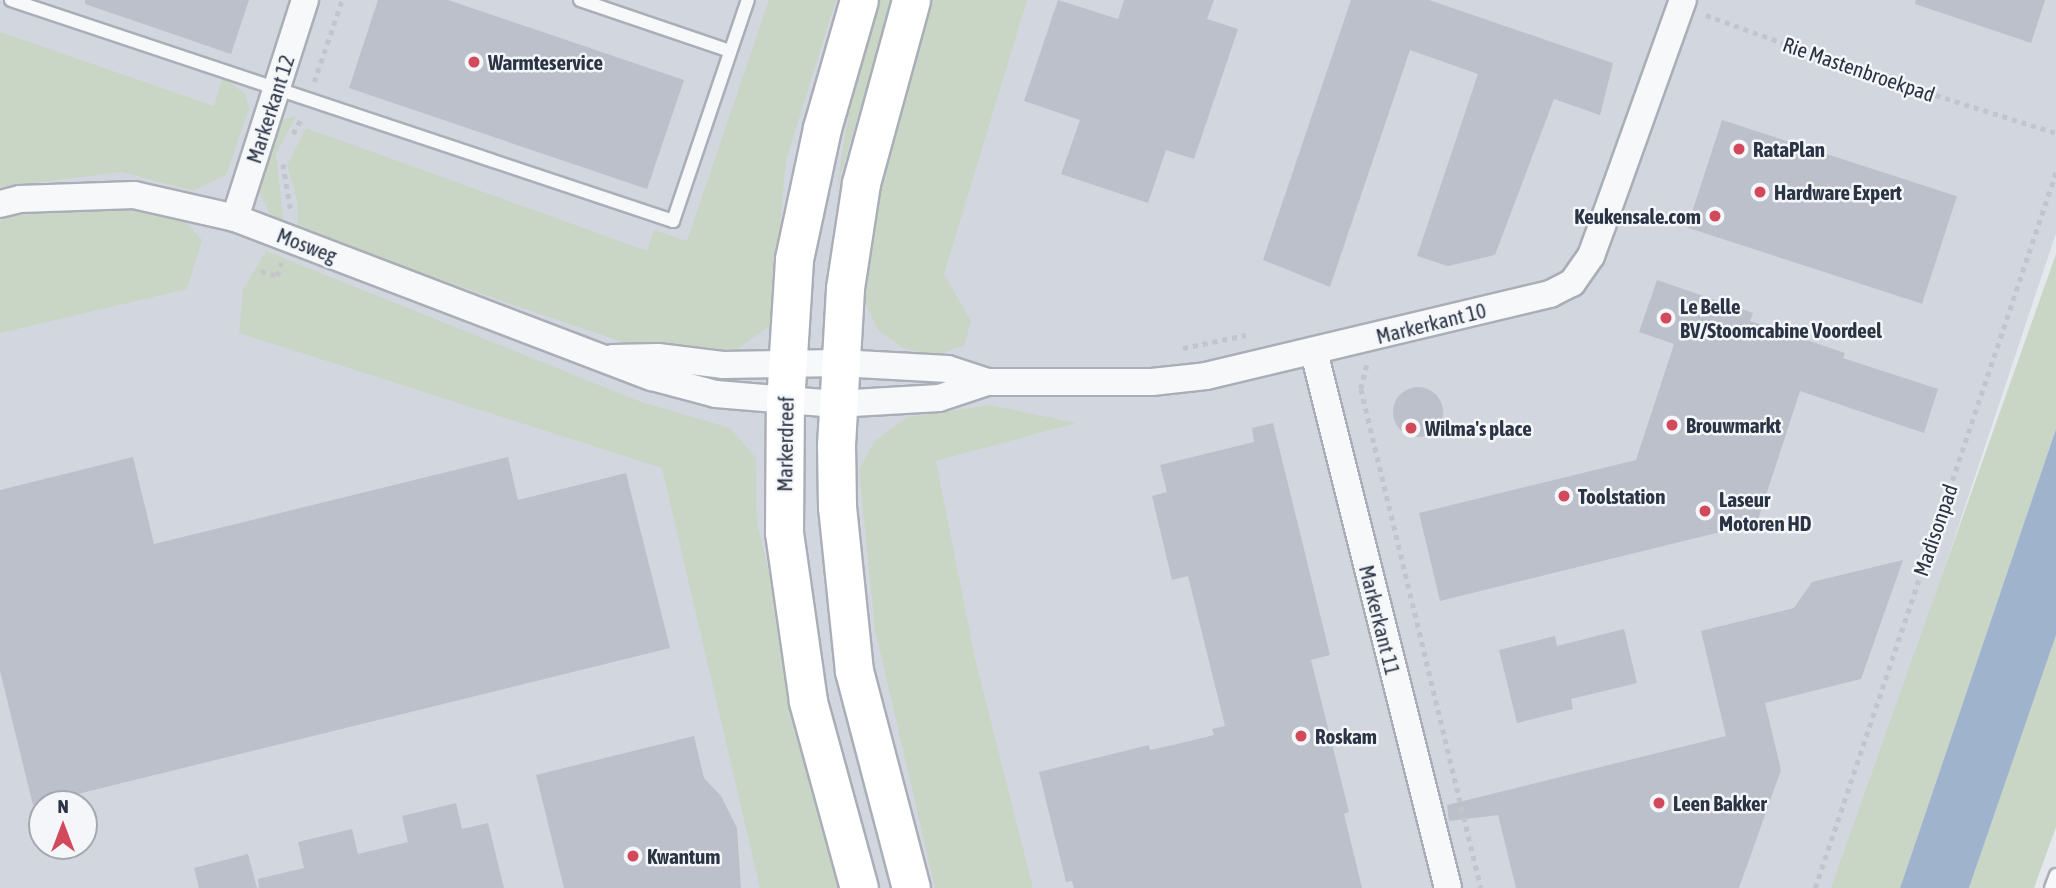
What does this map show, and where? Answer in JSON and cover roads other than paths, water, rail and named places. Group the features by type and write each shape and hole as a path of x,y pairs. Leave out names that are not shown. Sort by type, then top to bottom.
{"main road":[{"name":"Markerdreef","path":"859,0 822,128 797,246 786,364 784,532 808,701 859,888"},
{"path":"911,0 861,183 836,404 836,507 854,671 911,888"}],"street":[{"name":"Markerkant 12","path":"235,218 305,0"},
{"name":"Markerkant 10","path":"839,363 948,369 987,382 1152,382 1314,352 1550,294 1572,283 1602,226 1682,3"},
{"name":"Mosweg","path":"0,204 20,199 134,195 235,218 601,358 716,394 785,403 836,404"},
{"name":"Markerkant 11","path":"1314,352 1448,888"},
{"name":"Mosweg","path":"601,358 786,364 839,363"},
{"name":"Markerkant 10","path":"836,404 939,398 987,382"}],"lane":[{"path":"11,0 673,221 748,0"},
{"path":"580,0 730,51"},
{"path":"2051,888 2056,875"}],"water":[{"path":"2056,429 2056,635 1969,888 1900,888"}],"place":[{"name":"Warmteservice","path":"474,62"},
{"name":"RataPlan","path":"1739,149"},
{"name":"Hardware Expert","path":"1760,192"},
{"name":"Keukensale.com","path":"1715,216"},
{"name":"Le Belle BV/Stoomcabine Voordeel","path":"1666,318"},
{"name":"Brouwmarkt","path":"1672,425"},
{"name":"Wilma's place","path":"1411,428"},
{"name":"Toolstation","path":"1564,496"},
{"name":"Laseur Motoren HD","path":"1705,511"},
{"name":"Roskam","path":"1301,736"},
{"name":"Leen Bakker","path":"1659,803"},
{"name":"Kwantum","path":"633,856"}]}
